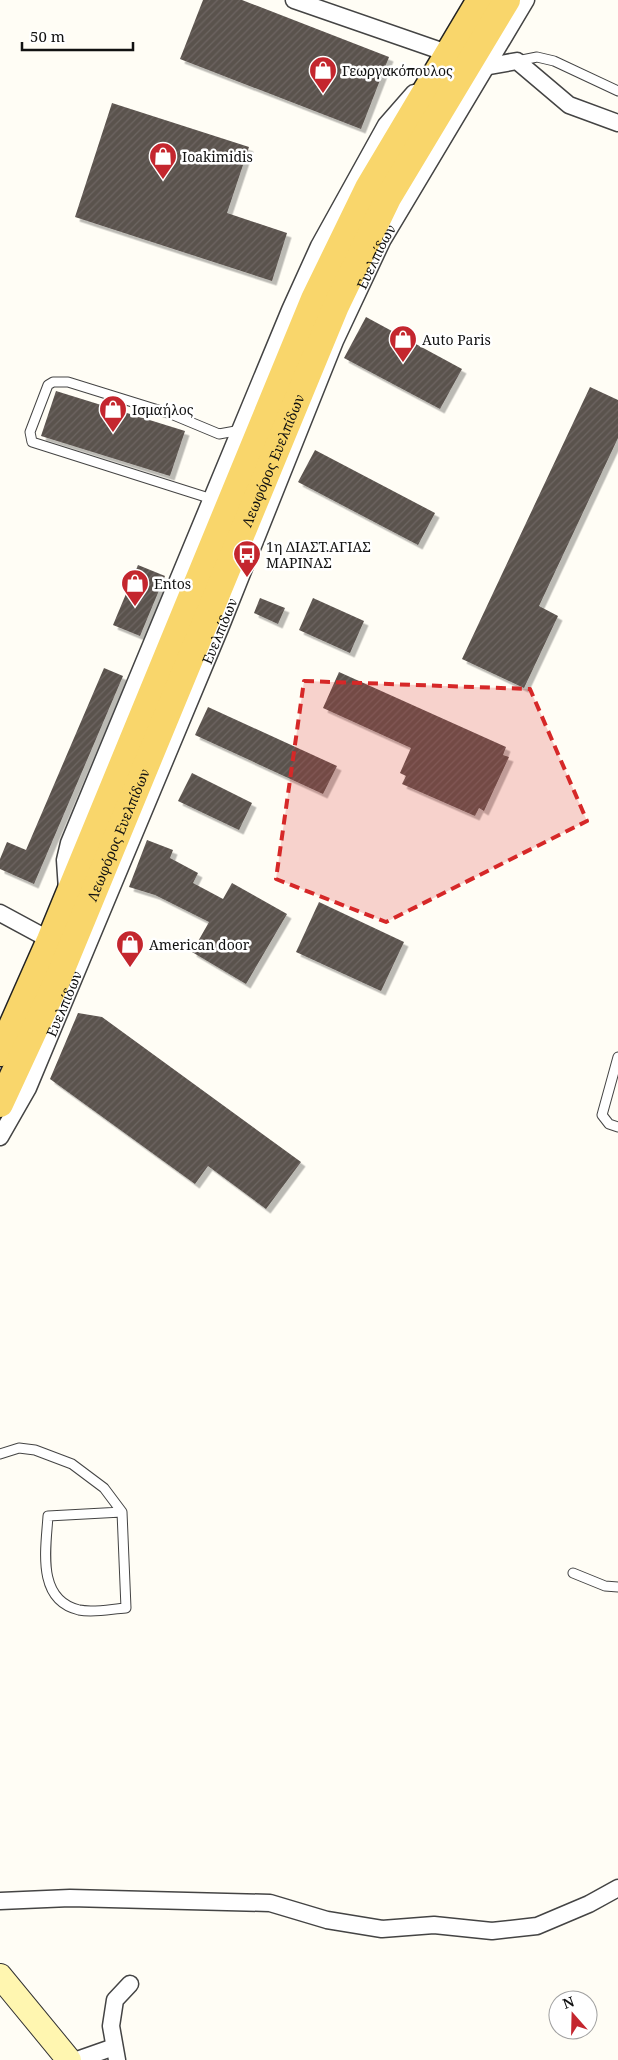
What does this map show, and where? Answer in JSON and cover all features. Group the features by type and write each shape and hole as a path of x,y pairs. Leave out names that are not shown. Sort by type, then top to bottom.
{"main road":[{"name":"Λεωφόρος Ευελπίδων","path":"87,899 213,624 302,407 336,306 388,198 507,0"},
{"name":"Λεωφόρος Ευελπίδων","path":"0,1104 20,1084 65,954 87,899 249,434 336,250 368,188 475,4"},
{"name":"Λεωφόρος Ευελπίδων","path":"0,1053 65,954"},
{"path":"0,1976 68,2060"}],"street":[{"path":"294,0 447,53"},
{"name":"Ευελπίδων","path":"302,407 382,241 484,67 526,0"},
{"path":"484,67 517,61 569,105 618,123"},
{"name":"Ευελπίδων","path":"65,954 87,899 65,860 69,843 212,499 249,434"},
{"path":"0,913 65,954"},
{"path":"0,1137 20,1084"},
{"path":"0,1901 70,1898 270,1903 327,1920 382,1929 434,1925 492,1931 537,1926 588,1904 618,1888"},
{"path":"77,2060 116,2054 110,2026 115,2000 130,1984"}],"lane":[{"path":"517,61 537,57 554,61 618,91"},
{"path":"212,499 32,442 30,432 48,385 53,382 68,382 171,414 219,434 249,434"},
{"path":"618,1056 602,1115 609,1124 618,1127"},
{"path":"0,1454 19,1448 35,1450 72,1464 104,1488 122,1512 126,1608 87,1611 69,1605 53,1590 47,1579 45,1568 48,1516 122,1512"},
{"path":"574,1573 605,1586 618,1587"}],"highlighted area":[{"path":"304,681 530,689 587,821 386,922 276,879"}],"building":[{"name":"Γεωργακόπουλος","path":"203,0 242,0 389,57 361,129 180,59"},
{"name":"Ioakimidis","path":"112,103 249,147 227,213 287,233 272,281 75,217"},
{"name":"Auto Paris","path":"366,317 462,369 440,409 344,358"},
{"path":"590,387 618,400 618,438 539,606 558,616 524,688 462,659"},
{"name":"Ισμαήλος","path":"56,391 185,431 170,476 41,436"},
{"path":"315,450 435,513 418,545 298,482"},
{"path":"138,565 165,576 140,636 113,625"},
{"path":"260,598 285,608 278,624 254,613"},
{"path":"313,598 364,621 350,653 299,630"},
{"path":"104,668 123,676 34,884 0,869 0,859 7,842 26,850"},
{"path":"339,672 506,747 503,755 509,757 484,811 479,808 475,816 402,784 406,776 400,773 411,748 323,708"},
{"path":"208,707 337,766 323,794 195,735"},
{"path":"192,773 252,803 239,830 178,801"},
{"path":"147,840 173,850 170,858 198,873 193,883 223,899 232,883 287,914 246,984 192,952 209,922 155,895 129,887"},
{"path":"319,902 404,942 381,991 296,952"},
{"path":"78,1013 102,1017 301,1162 266,1209 208,1166 195,1184 50,1079"}],"place":[{"name":"Γεωργακόπουλος","path":"323,94"},
{"name":"Ioakimidis","path":"163,180"},
{"name":"Auto Paris","path":"403,363"},
{"name":"Ισμαήλος","path":"113,433"},
{"name":"1η ΔΙΑΣΤ.ΑΓΙΑΣ ΜΑΡΙΝΑΣ","path":"247,578"},
{"name":"Entos","path":"135,607"},
{"name":"American door","path":"130,968"}]}
